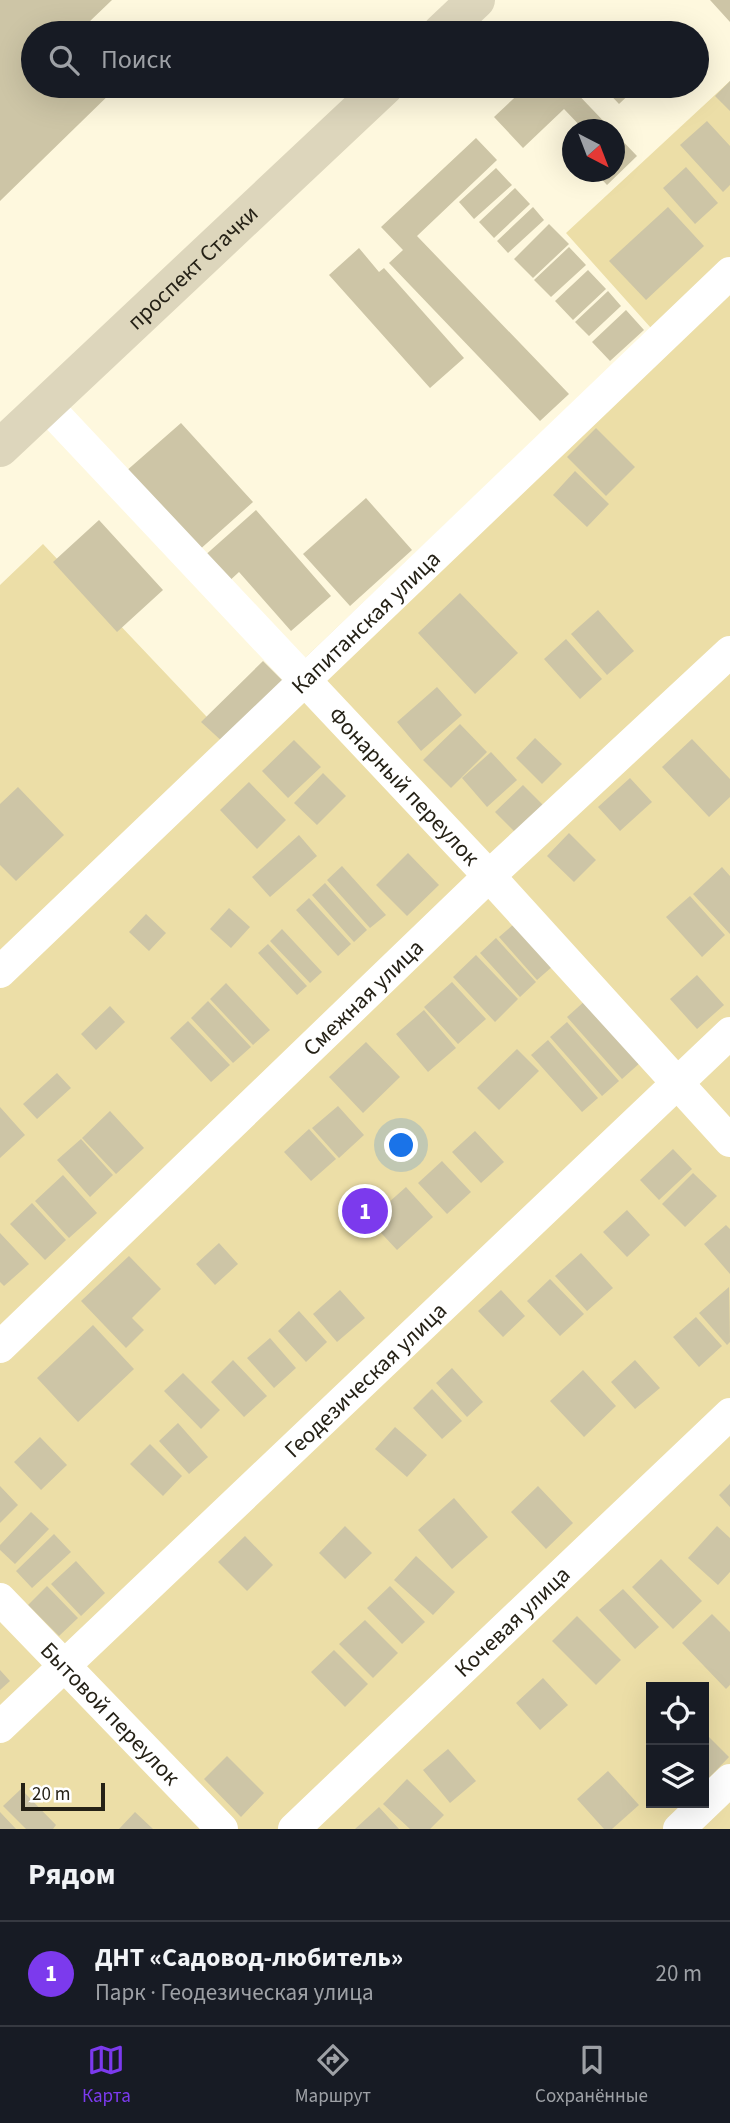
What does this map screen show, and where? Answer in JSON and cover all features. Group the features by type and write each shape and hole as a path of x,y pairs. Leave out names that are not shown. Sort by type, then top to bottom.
{"street":[{"path":"454,21 476,0"},
{"name":"проспект Стачки","path":"0,449 372,98"},
{"name":"Капитанская улица","path":"0,972 730,273"},
{"name":"Фонарный переулок","path":"46,405 489,876 730,1141"},
{"name":"Смежная улица","path":"0,1347 489,876 730,652"},
{"name":"Геодезическая улица","path":"0,1727 730,1033"},
{"name":"Кочевая улица","path":"294,1829 730,1414"},
{"name":"Бытовой переулок","path":"0,1600 222,1829"},
{"path":"679,1829 730,1780"}],"shaded area":[{"path":"730,81 730,1829 0,1829 0,585 43,544 224,735 651,328 566,233 621,182 625,182 625,178"}],"building":[{"path":"0,0 112,0 90,21 21,21 21,98 106,98 0,201"},
{"path":"710,0 730,0 730,22"},
{"path":"730,81 730,111 715,96"},
{"path":"514,98 581,98 602,119 574,119 564,109 523,148 494,117"},
{"path":"613,98 625,98 619,104"},
{"path":"707,121 730,146 730,185 723,192 680,145"},
{"path":"476,138 497,160 417,236 569,394 540,421 389,263 403,250 381,227"},
{"path":"625,143 637,156 625,168"},
{"path":"686,167 718,203 695,224 663,188"},
{"path":"496,168 512,185 474,219 459,202"},
{"path":"515,188 530,204 494,238 479,222"},
{"path":"533,207 544,220 508,253 497,241"},
{"path":"668,207 704,246 646,300 609,261"},
{"path":"549,224 569,244 533,278 514,259"},
{"path":"569,247 586,265 551,297 534,280"},
{"path":"359,248 379,272 384,268 464,358 430,388 329,275"},
{"path":"588,270 606,289 573,320 555,301"},
{"path":"608,291 621,306 589,336 575,322"},
{"path":"626,310 644,330 610,361 592,342"},
{"path":"181,423 253,502 197,552 125,472"},
{"path":"596,428 635,467 606,496 567,457"},
{"path":"575,471 609,504 587,527 553,495"},
{"path":"366,498 412,550 350,606 303,554"},
{"path":"256,510 331,596 291,631 239,572 225,585 202,558"},
{"path":"99,520 163,590 117,632 53,562"},
{"path":"460,593 518,653 475,694 418,633"},
{"path":"598,610 634,651 607,675 571,634"},
{"path":"566,639 602,679 580,699 544,659"},
{"path":"263,661 286,684 225,744 201,722"},
{"path":"437,687 462,715 421,751 397,722"},
{"path":"460,724 487,752 451,788 423,760"},
{"path":"535,738 562,764 542,784 516,758"},
{"path":"692,739 730,779 730,797 709,817 662,767"},
{"path":"294,740 321,767 288,798 262,771"},
{"path":"491,752 517,780 487,807 462,778"},
{"path":"323,773 346,796 317,825 294,803"},
{"path":"630,778 652,802 620,831 598,807"},
{"path":"249,782 286,820 257,849 220,810"},
{"path":"523,785 546,808 518,835 495,812"},
{"path":"18,787 64,835 16,881 0,865 0,804"},
{"path":"569,833 596,860 574,882 547,856"},
{"path":"299,835 317,856 270,897 252,877"},
{"path":"408,853 439,885 407,916 376,885"},
{"path":"342,866 386,915 370,928 327,880"},
{"path":"722,867 730,876 730,934 693,894"},
{"path":"325,883 367,930 354,942 312,895"},
{"path":"690,896 725,935 702,957 666,917"},
{"path":"309,898 351,944 338,956 296,910"},
{"path":"229,908 250,927 231,948 210,929"},
{"path":"146,914 166,933 149,951 129,932"},
{"path":"515,923 553,966 537,980 499,937"},
{"path":"282,929 322,972 310,983 270,941"},
{"path":"496,938 536,982 520,997 480,953"},
{"path":"268,944 307,986 297,995 258,953"},
{"path":"476,955 518,999 495,1022 453,977"},
{"path":"697,975 724,1005 697,1029 670,999"},
{"path":"452,982 486,1019 458,1044 424,1007"},
{"path":"226,983 270,1030 253,1045 210,999"},
{"path":"586,1000 641,1062 622,1079 567,1017"},
{"path":"208,1001 251,1047 233,1063 191,1018"},
{"path":"110,1006 125,1022 96,1050 81,1034"},
{"path":"424,1010 456,1048 428,1072 396,1034"},
{"path":"188,1021 230,1065 211,1082 170,1038"},
{"path":"567,1022 619,1081 602,1096 550,1037"},
{"path":"548,1040 598,1098 582,1112 531,1055"},
{"path":"366,1042 400,1077 363,1113 329,1077"},
{"path":"517,1049 539,1071 499,1110 477,1088"},
{"path":"57,1073 71,1088 37,1119 23,1104"},
{"path":"338,1106 364,1135 339,1158 312,1128"},
{"path":"0,1107 25,1135 0,1158"},
{"path":"110,1111 144,1148 116,1174 82,1138"},
{"path":"309,1129 336,1159 311,1181 284,1152"},
{"path":"475,1131 504,1162 481,1183 452,1152"},
{"path":"81,1139 113,1175 90,1197 57,1160"},
{"path":"673,1149 692,1169 659,1200 640,1180"},
{"path":"442,1161 471,1192 447,1214 418,1183"},
{"path":"693,1173 717,1196 685,1227 662,1204"},
{"path":"63,1175 97,1213 69,1238 35,1201"},
{"path":"406,1187 433,1217 397,1250 369,1220"},
{"path":"32,1203 66,1240 45,1260 10,1224"},
{"path":"627,1210 650,1235 627,1257 603,1232"},
{"path":"726,1225 730,1229 730,1274 704,1244"},
{"path":"0,1233 29,1264 4,1286 0,1282"},
{"path":"219,1243 238,1264 215,1285 196,1264"},
{"path":"581,1253 613,1288 587,1311 555,1276"},
{"path":"129,1256 161,1289 132,1318 144,1330 126,1348 81,1301"},
{"path":"550,1279 584,1314 560,1336 527,1301"},
{"path":"729,1287 730,1342 727,1345 699,1313"},
{"path":"340,1290 365,1318 337,1342 313,1314"},
{"path":"501,1290 525,1316 503,1337 478,1311"},
{"path":"299,1311 327,1342 306,1362 278,1331"},
{"path":"696,1317 722,1346 699,1367 673,1337"},
{"path":"93,1325 134,1369 78,1422 37,1378"},
{"path":"270,1338 296,1368 274,1388 247,1358"},
{"path":"233,1360 267,1396 244,1417 211,1382"},
{"path":"635,1360 660,1388 635,1409 611,1382"},
{"path":"452,1368 483,1402 467,1417 436,1383"},
{"path":"583,1370 616,1406 584,1437 550,1401"},
{"path":"183,1373 220,1410 201,1429 164,1391"},
{"path":"432,1389 462,1421 442,1439 413,1408"},
{"path":"178,1423 208,1457 189,1474 159,1441"},
{"path":"395,1427 427,1455 407,1477 375,1449"},
{"path":"40,1437 67,1465 41,1490 14,1462"},
{"path":"150,1444 182,1476 163,1496 130,1464"},
{"path":"730,1484 730,1507 719,1495"},
{"path":"0,1486 18,1505 0,1523"},
{"path":"538,1486 573,1523 546,1549 511,1512"},
{"path":"454,1498 488,1537 452,1569 418,1530"},
{"path":"31,1512 49,1529 15,1564 0,1550 0,1545"},
{"path":"345,1526 372,1553 345,1579 319,1553"},
{"path":"717,1526 730,1538 730,1572 718,1585 688,1558"},
{"path":"54,1534 71,1552 32,1588 16,1571"},
{"path":"245,1536 273,1565 247,1591 218,1562"},
{"path":"416,1556 455,1592 433,1615 394,1580"},
{"path":"661,1559 702,1601 673,1629 632,1587"},
{"path":"76,1561 105,1593 81,1616 51,1584"},
{"path":"47,1586 78,1618 59,1636 28,1605"},
{"path":"390,1586 425,1622 402,1644 367,1608"},
{"path":"623,1589 659,1627 635,1649 599,1610"},
{"path":"712,1614 730,1632 730,1685 726,1689 682,1643"},
{"path":"577,1616 621,1660 596,1685 552,1641"},
{"path":"365,1620 398,1653 373,1678 339,1644"},
{"path":"334,1650 368,1684 345,1707 311,1672"},
{"path":"0,1670 10,1681 0,1690"},
{"path":"543,1678 568,1705 540,1730 516,1703"},
{"path":"709,1737 729,1757 709,1778"},
{"path":"448,1749 476,1781 450,1803 423,1770"},
{"path":"227,1756 264,1793 241,1817 204,1779"},
{"path":"608,1771 639,1805 612,1829 604,1829 577,1799"},
{"path":"407,1779 444,1815 430,1829 410,1829 383,1804"},
{"path":"21,1789 56,1825 53,1829 26,1829 3,1806"},
{"path":"379,1807 399,1829 355,1829"},
{"path":"0,1812 16,1829 0,1829"},
{"path":"135,1812 153,1829 119,1829"}],"place":[{"name":"ДНТ «Садовод-любитель»","path":"365,1211"}]}
